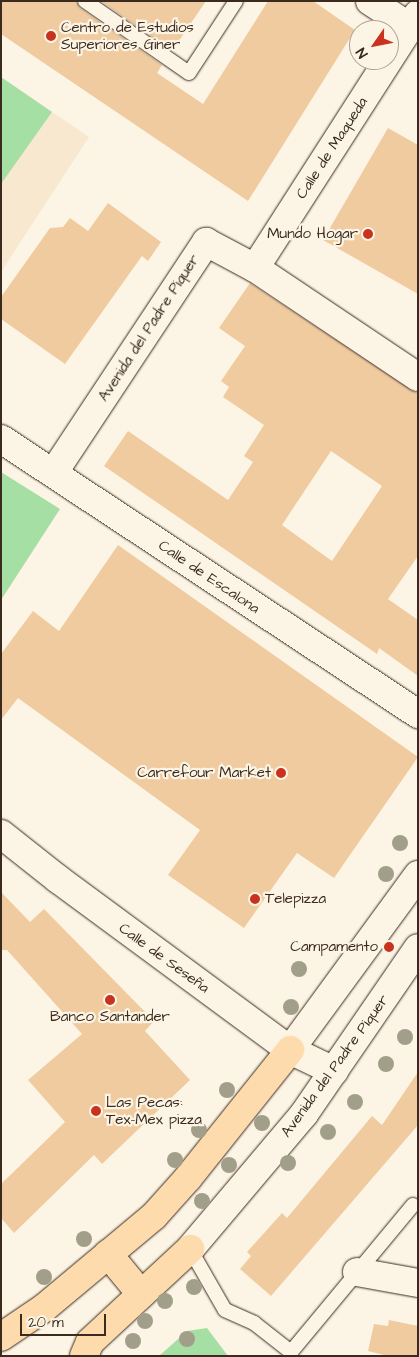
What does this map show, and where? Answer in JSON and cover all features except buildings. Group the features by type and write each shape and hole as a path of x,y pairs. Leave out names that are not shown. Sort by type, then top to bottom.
{"highway":[{"path":"1,1337 44,1308 154,1216 290,1050"},
{"path":"84,1356 90,1342 190,1250"},
{"path":"108,1254 141,1294"}],"street":[{"name":"Calle de Maqueda","path":"255,268 414,21 370,1"},
{"name":"Avenida del Padre Piquer","path":"54,472 206,242 255,268 418,376"},
{"name":"Calle de Escalona","path":"1,439 54,472 418,714"},
{"name":"Calle de Seseña","path":"1,834 58,879 290,1050 334,1071"},
{"path":"290,1050 418,875"},
{"name":"Avenida del Padre Piquer","path":"190,1250 304,1114 418,948"},
{"path":"357,1272 418,1283"}],"lane":[{"path":"85,1 189,73 236,1"},
{"path":"190,1250 225,1310 254,1323 291,1352 413,1205"}],"shaded area":[{"path":"1,77 89,137 1,272"}],"green space":[{"path":"1,77 52,112 1,184"},
{"path":"1,472 60,509 1,600"},
{"path":"207,1328 228,1356 159,1356 187,1331"}],"place":[{"name":"Centro de Estudios Superiores Giner","path":"51,36"},
{"name":"Mundo Hogar","path":"368,234"},
{"name":"Carrefour Market","path":"281,773"},
{"name":"Telepizza","path":"255,899"},
{"name":"Campamento","path":"389,947"},
{"name":"Banco Santander","path":"110,1000"},
{"name":"Las Pecas: Tex-Mex pizza","path":"96,1111"}]}
